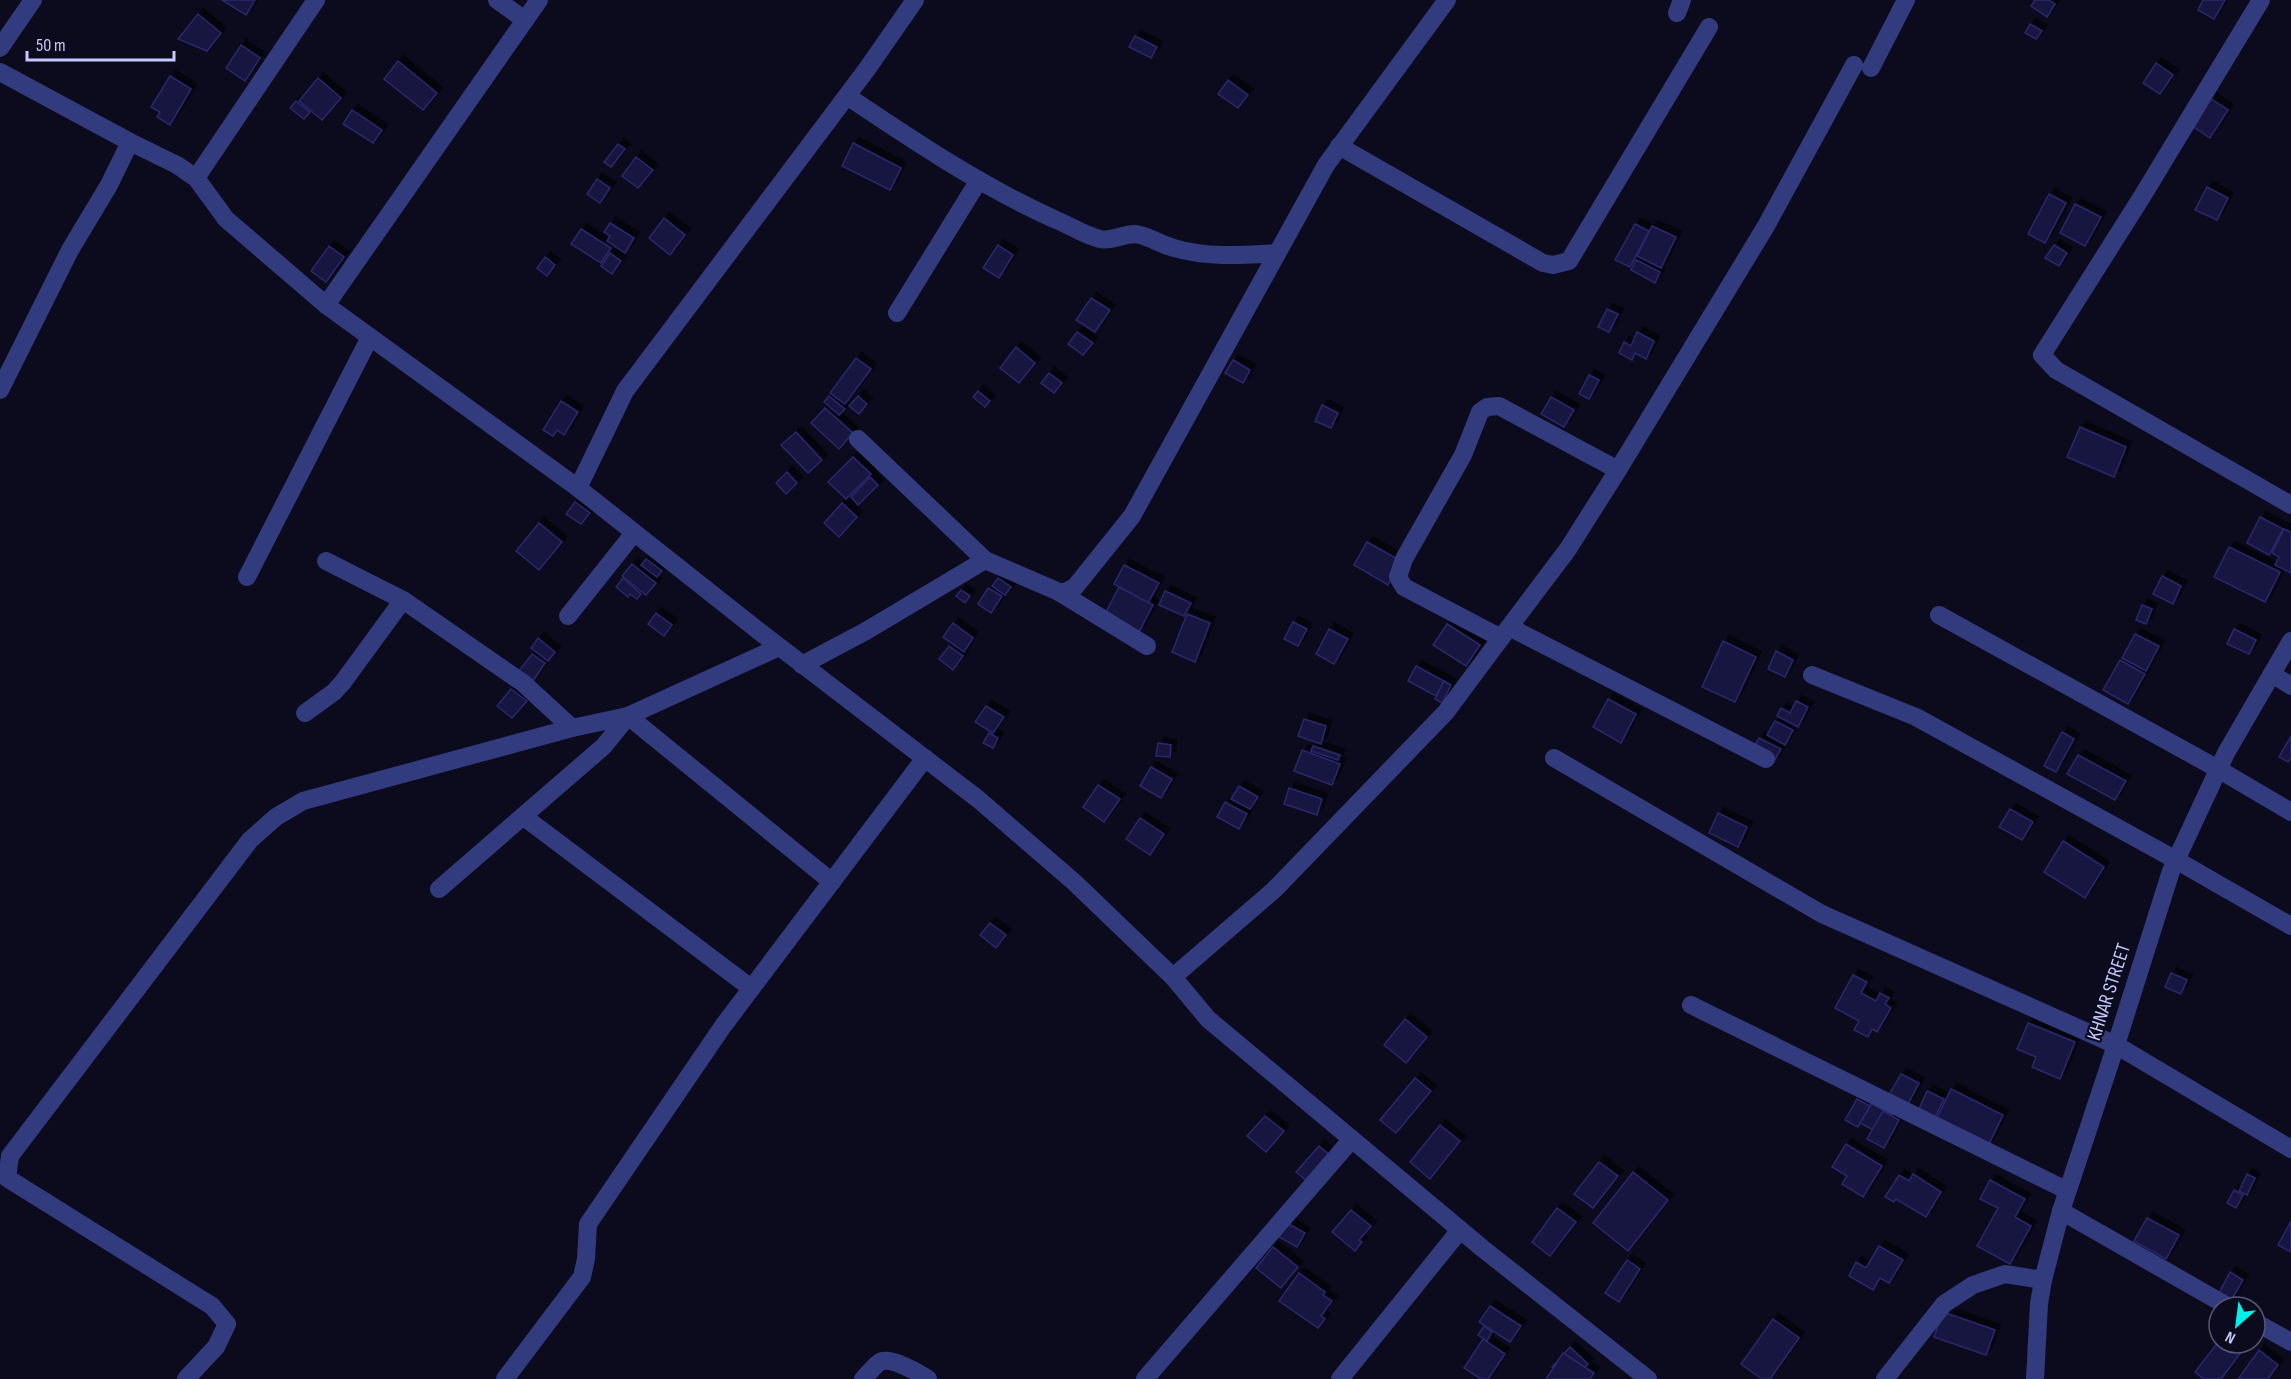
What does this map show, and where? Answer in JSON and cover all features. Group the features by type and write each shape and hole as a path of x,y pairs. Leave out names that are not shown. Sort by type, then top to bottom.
{"street":[{"path":"0,48 33,0"},
{"path":"196,178 316,0"},
{"path":"497,0 525,20"},
{"path":"327,305 539,0"},
{"path":"578,488 625,391 848,96 915,0"},
{"path":"1059,592 1075,587 1132,516 1326,165 1447,0"},
{"path":"1173,977 1274,890 1446,712 1568,549 1906,0"},
{"path":"2261,0 2143,195 2042,355 2056,370 2291,505"},
{"path":"1339,146 1543,263 1561,264 1569,261 1709,27"},
{"path":"0,72 177,165 196,178 226,219 327,305 578,488 779,647 978,799 1074,882 1173,977 1208,1019 1460,1230 1648,1379"},
{"path":"848,96 921,146 980,180 1036,211 1102,239 1137,234 1172,248 1190,252 1241,255 1277,252"},
{"path":"1,386 70,250 109,185 130,142"},
{"path":"897,313 980,180"},
{"path":"247,577 370,337"},
{"path":"1618,470 1499,406 1486,407 1480,412 1463,455 1404,558 1398,578 1400,583 1413,593 1465,618 1505,633 1766,759"},
{"path":"858,439 986,560 1059,592 1147,646"},
{"path":"568,616 634,533"},
{"path":"802,664 866,631 986,560"},
{"path":"326,561 403,600 523,683 572,728"},
{"path":"305,713 334,692 343,682 403,600"},
{"path":"1939,615 2218,769 2291,812"},
{"name":"KHNAR STREET","path":"2035,1379 2039,1304 2066,1190 2176,860 2218,769 2291,641"},
{"path":"186,1379 216,1347 227,1324 212,1306 7,1178 10,1156 250,840 276,817 303,801 572,728 628,716 779,647"},
{"path":"2272,674 2291,686"},
{"path":"1812,675 1916,717 2291,926"},
{"path":"439,889 603,746 628,716"},
{"path":"628,716 832,882"},
{"path":"505,1379 582,1277 588,1224 723,1026 925,758"},
{"path":"1554,758 1822,914 2116,1045 2291,1149"},
{"path":"524,817 751,988"},
{"path":"1691,1005 2066,1190"},
{"path":"1145,1379 1352,1139"},
{"path":"2061,1211 2208,1295"},
{"path":"1340,1379 1460,1230"},
{"path":"1885,1379 1944,1304 1973,1285 2005,1274 2043,1280"},
{"path":"2267,1329 2291,1342"},
{"path":"863,1379 879,1362 884,1360 908,1368 928,1379"}],"building":[{"path":"222,0 255,0 246,15"},
{"path":"2035,0 2049,0 2055,4 2047,17 2031,6"},
{"path":"2203,0 2225,0 2214,19 2198,10"},
{"path":"198,14 221,33 207,51 178,39"},
{"path":"2030,24 2042,31 2036,39 2025,33"},
{"path":"1135,36 1157,47 1151,58 1129,47"},
{"path":"241,45 260,58 245,81 226,68"},
{"path":"398,61 437,93 423,110 384,79"},
{"path":"2156,63 2173,75 2160,94 2143,83"},
{"path":"170,76 191,89 170,125 157,117 160,112 151,107"},
{"path":"318,78 341,98 322,120 299,101"},
{"path":"1228,80 1248,95 1238,108 1218,94"},
{"path":"2210,98 2228,110 2210,138 2192,126"},
{"path":"296,101 310,112 304,119 290,108"},
{"path":"352,110 382,130 373,143 343,124"},
{"path":"853,143 901,168 890,190 842,166"},
{"path":"618,144 625,149 611,167 604,162"},
{"path":"636,157 653,170 638,188 622,176"},
{"path":"597,179 610,188 600,203 587,194"},
{"path":"2207,187 2228,198 2217,220 2195,210"},
{"path":"2049,194 2066,203 2045,243 2028,234"},
{"path":"2075,204 2101,217 2085,246 2060,233"},
{"path":"664,218 685,235 670,255 649,238"},
{"path":"610,223 634,238 625,253 607,241 610,236 604,232"},
{"path":"1635,224 1649,231 1630,267 1615,260"},
{"path":"1652,226 1676,237 1661,268 1637,256"},
{"path":"581,229 611,248 601,263 571,244"},
{"path":"998,245 1013,255 999,278 983,268"},
{"path":"2054,245 2067,253 2059,266 2045,258"},
{"path":"329,246 344,257 326,282 311,271"},
{"path":"610,253 621,261 612,274 601,266"},
{"path":"545,257 555,265 547,276 537,268"},
{"path":"1636,260 1660,272 1655,283 1631,270"},
{"path":"1091,298 1110,310 1095,332 1076,320"},
{"path":"1607,309 1618,314 1609,332 1598,327"},
{"path":"1077,332 1093,343 1083,355 1068,344"},
{"path":"1637,332 1654,341 1646,359 1635,353 1632,360 1619,353 1624,342 1631,346"},
{"path":"1016,347 1035,363 1019,383 1000,368"},
{"path":"856,358 871,369 845,404 830,393"},
{"path":"1233,360 1250,370 1243,383 1225,373"},
{"path":"1049,373 1062,383 1054,393 1041,383"},
{"path":"1589,375 1599,380 1589,399 1579,394"},
{"path":"978,391 990,401 985,407 973,397"},
{"path":"829,396 845,409 839,415 824,402"},
{"path":"858,396 867,404 859,414 849,406"},
{"path":"1551,397 1574,410 1564,427 1541,414"},
{"path":"561,401 578,412 564,435 557,430 553,436 543,430"},
{"path":"1322,405 1338,413 1331,428 1315,421"},
{"path":"825,408 853,433 839,449 811,423"},
{"path":"2080,427 2126,447 2114,477 2067,457"},
{"path":"796,432 822,460 808,473 781,445"},
{"path":"853,457 871,474 846,499 828,482"},
{"path":"787,472 797,483 786,494 776,483"},
{"path":"870,477 878,485 858,505 851,497"},
{"path":"575,502 590,513 581,524 566,514"},
{"path":"842,503 857,517 839,537 824,523"},
{"path":"2260,517 2283,529 2269,555 2247,543"},
{"path":"539,523 562,542 539,570 516,551"},
{"path":"2284,529 2291,532 2291,573 2275,565 2279,557 2272,553"},
{"path":"1367,542 1401,561 1388,585 1354,565"},
{"path":"2229,547 2280,572 2265,602 2214,577"},
{"path":"646,559 662,571 657,577 641,565"},
{"path":"632,564 656,583 646,595 622,576"},
{"path":"1124,565 1159,583 1148,603 1114,584"},
{"path":"2162,576 2181,586 2173,604 2153,594"},
{"path":"623,578 641,594 637,599 630,594 628,597 616,587"},
{"path":"998,578 1011,587 1005,595 992,586"},
{"path":"1119,587 1153,605 1139,632 1105,614"},
{"path":"988,588 1002,596 991,613 978,604"},
{"path":"961,590 970,596 965,603 956,596"},
{"path":"1165,591 1191,603 1184,616 1159,605"},
{"path":"2142,605 2152,609 2146,624 2136,620"},
{"path":"656,613 672,625 664,636 648,624"},
{"path":"1187,614 1210,623 1195,662 1172,652"},
{"path":"1293,622 1307,629 1298,646 1284,639"},
{"path":"953,623 973,638 964,652 943,637"},
{"path":"1447,624 1480,645 1466,666 1433,645"},
{"path":"1329,629 1348,639 1334,664 1316,654"},
{"path":"2234,629 2256,640 2249,654 2227,644"},
{"path":"2135,634 2159,646 2146,671 2122,658"},
{"path":"538,638 555,652 548,661 531,648"},
{"path":"1723,641 1756,657 1735,702 1702,687"},
{"path":"949,646 963,656 953,670 939,659"},
{"path":"1776,651 1793,660 1785,677 1768,669"},
{"path":"532,654 545,663 533,681 519,671"},
{"path":"2120,660 2145,674 2128,704 2103,690"},
{"path":"1416,666 1444,681 1436,696 1408,681"},
{"path":"1444,681 1451,685 1442,703 1435,699"},
{"path":"511,689 527,701 512,718 497,706"},
{"path":"1608,699 1636,714 1621,743 1593,727"},
{"path":"1796,701 1808,707 1798,727 1777,716 1781,708 1790,713"},
{"path":"986,706 1004,717 993,733 975,722"},
{"path":"1304,719 1326,726 1321,744 1298,736"},
{"path":"1775,721 1793,730 1785,745 1767,735"},
{"path":"2062,732 2074,739 2056,772 2044,766"},
{"path":"989,733 998,738 993,748 983,743"},
{"path":"2291,736 2291,758 2288,762 2279,757"},
{"path":"1759,738 1781,749 1773,763 1752,751"},
{"path":"1158,743 1171,745 1170,757 1156,756"},
{"path":"1313,746 1340,755 1338,760 1311,751"},
{"path":"1302,750 1340,764 1332,785 1294,771"},
{"path":"2078,755 2126,781 2115,800 2067,774"},
{"path":"1151,767 1172,779 1161,798 1140,786"},
{"path":"1098,785 1120,799 1104,822 1083,807"},
{"path":"1239,786 1258,797 1250,809 1231,799"},
{"path":"1289,788 1322,799 1317,815 1284,804"},
{"path":"1225,802 1247,814 1239,829 1217,817"},
{"path":"2010,809 2033,822 2022,840 1999,827"},
{"path":"1718,813 1747,827 1738,847 1709,833"},
{"path":"1140,818 1164,834 1150,855 1126,839"},
{"path":"2063,841 2104,867 2085,898 2044,872"},
{"path":"990,923 1006,935 996,948 980,935"},
{"path":"2171,973 2187,980 2181,994 2165,987"},
{"path":"1853,975 1867,982 1861,993 1876,1001 1880,993 1889,998 1885,1004 1891,1008 1877,1032 1872,1029 1868,1037 1854,1030 1859,1021 1835,1008"},
{"path":"1405,1019 1427,1037 1406,1063 1384,1045"},
{"path":"2028,1023 2075,1042 2060,1079 2032,1067 2036,1057 2017,1049"},
{"path":"1901,1074 1919,1083 1908,1104 1889,1095"},
{"path":"1415,1078 1431,1091 1396,1133 1380,1120"},
{"path":"1951,1089 2003,1115 1988,1146 1936,1120"},
{"path":"1927,1091 1944,1099 1935,1117 1919,1109"},
{"path":"1857,1099 1870,1106 1858,1127 1845,1120"},
{"path":"1872,1103 1892,1115 1881,1134 1860,1123"},
{"path":"1883,1111 1899,1120 1884,1148 1867,1139"},
{"path":"1265,1116 1284,1131 1266,1152 1247,1136"},
{"path":"1440,1125 1460,1141 1430,1179 1410,1162"},
{"path":"1846,1144 1882,1166 1863,1197 1842,1184 1847,1176 1832,1167"},
{"path":"1319,1146 1331,1156 1308,1182 1296,1172"},
{"path":"1599,1162 1618,1176 1593,1208 1574,1194"},
{"path":"1633,1172 1668,1200 1628,1251 1593,1223"},
{"path":"1913,1174 1941,1192 1926,1217 1896,1199 1894,1202 1885,1197 1899,1175 1909,1181"},
{"path":"2247,1174 2255,1178 2247,1195 2239,1191"},
{"path":"1990,1180 2025,1199 2015,1217 2031,1226 2010,1264 1977,1246 1998,1208 1980,1199"},
{"path":"2234,1190 2243,1195 2236,1208 2227,1203"},
{"path":"1557,1208 1576,1222 1550,1256 1532,1242"},
{"path":"1351,1210 1371,1226 1359,1240 1362,1242 1355,1251 1332,1232"},
{"path":"2147,1218 2179,1235 2166,1259 2134,1241"},
{"path":"2291,1221 2291,1252 2278,1245"},
{"path":"1287,1223 1305,1233 1297,1247 1279,1237"},
{"path":"1879,1246 1903,1260 1889,1283 1880,1278 1873,1290 1849,1276 1856,1262 1866,1268"},
{"path":"1273,1247 1298,1267 1281,1288 1256,1268"},
{"path":"1627,1260 1640,1269 1619,1302 1605,1293"},
{"path":"2230,1272 2243,1280 2234,1295 2218,1295"},
{"path":"1299,1273 1325,1292 1323,1295 1332,1301 1321,1316 1325,1319 1318,1328 1279,1301"},
{"path":"1490,1306 1521,1326 1510,1342 1479,1322"},
{"path":"1943,1312 1995,1330 1986,1355 1934,1337"},
{"path":"1773,1319 1799,1338 1770,1379 1762,1379 1741,1364"},
{"path":"1484,1326 1492,1332 1487,1341 1478,1335"},
{"path":"1483,1339 1505,1354 1488,1379 1481,1379 1464,1368"},
{"path":"1570,1347 1588,1364 1574,1379 1565,1379 1552,1367"},
{"path":"1563,1353 1594,1373 1590,1379 1546,1379"},
{"path":"2208,1355 2239,1355 2221,1379 2204,1379 2195,1372"},
{"path":"2255,1355 2265,1355 2278,1365 2268,1379 2238,1379"}]}
